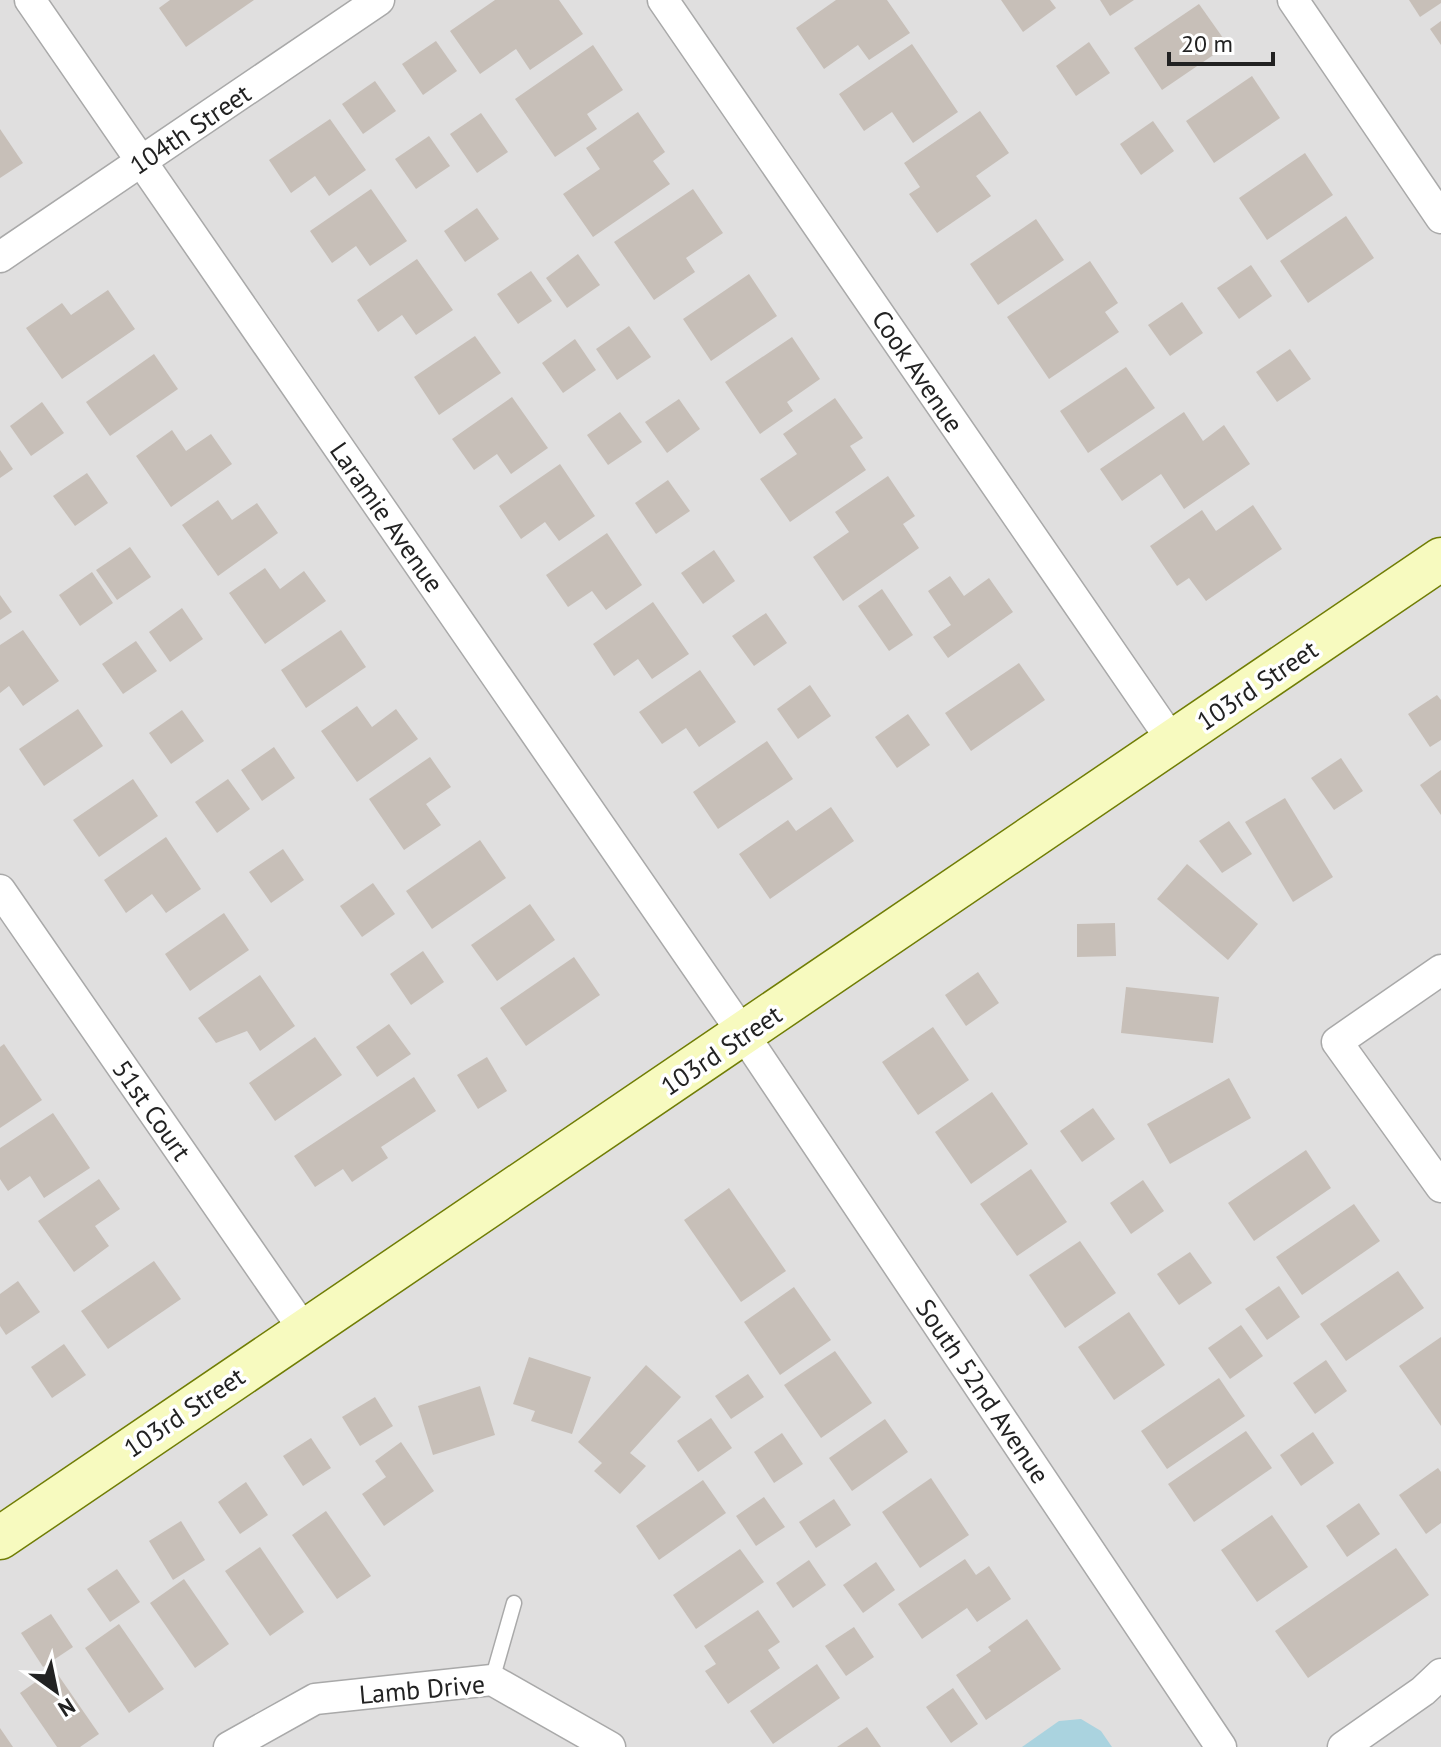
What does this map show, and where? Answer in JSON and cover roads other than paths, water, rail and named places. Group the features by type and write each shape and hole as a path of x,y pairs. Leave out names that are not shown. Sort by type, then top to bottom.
{"main road":[{"name":"103rd Street","path":"0,1538 1441,559"}],"street":[{"name":"Laramie Avenue","path":"30,0 744,1035"},
{"name":"104th Street","path":"0,257 379,0"},
{"name":"Cook Avenue","path":"663,0 1173,742"},
{"path":"1293,0 1441,218"},
{"name":"51st Court","path":"0,890 304,1330"},
{"path":"1441,970 1337,1042 1441,1187"},
{"name":"South 52nd Avenue","path":"744,1035 1221,1747"},
{"path":"1343,1747 1423,1691 1441,1674"},
{"name":"Lamb Drive","path":"229,1747 315,1699 492,1680 610,1747"}],"lane":[{"path":"492,1680 514,1603"}],"water":[{"path":"1081,1719 1101,1731 1112,1747 1022,1747 1059,1721"}]}
